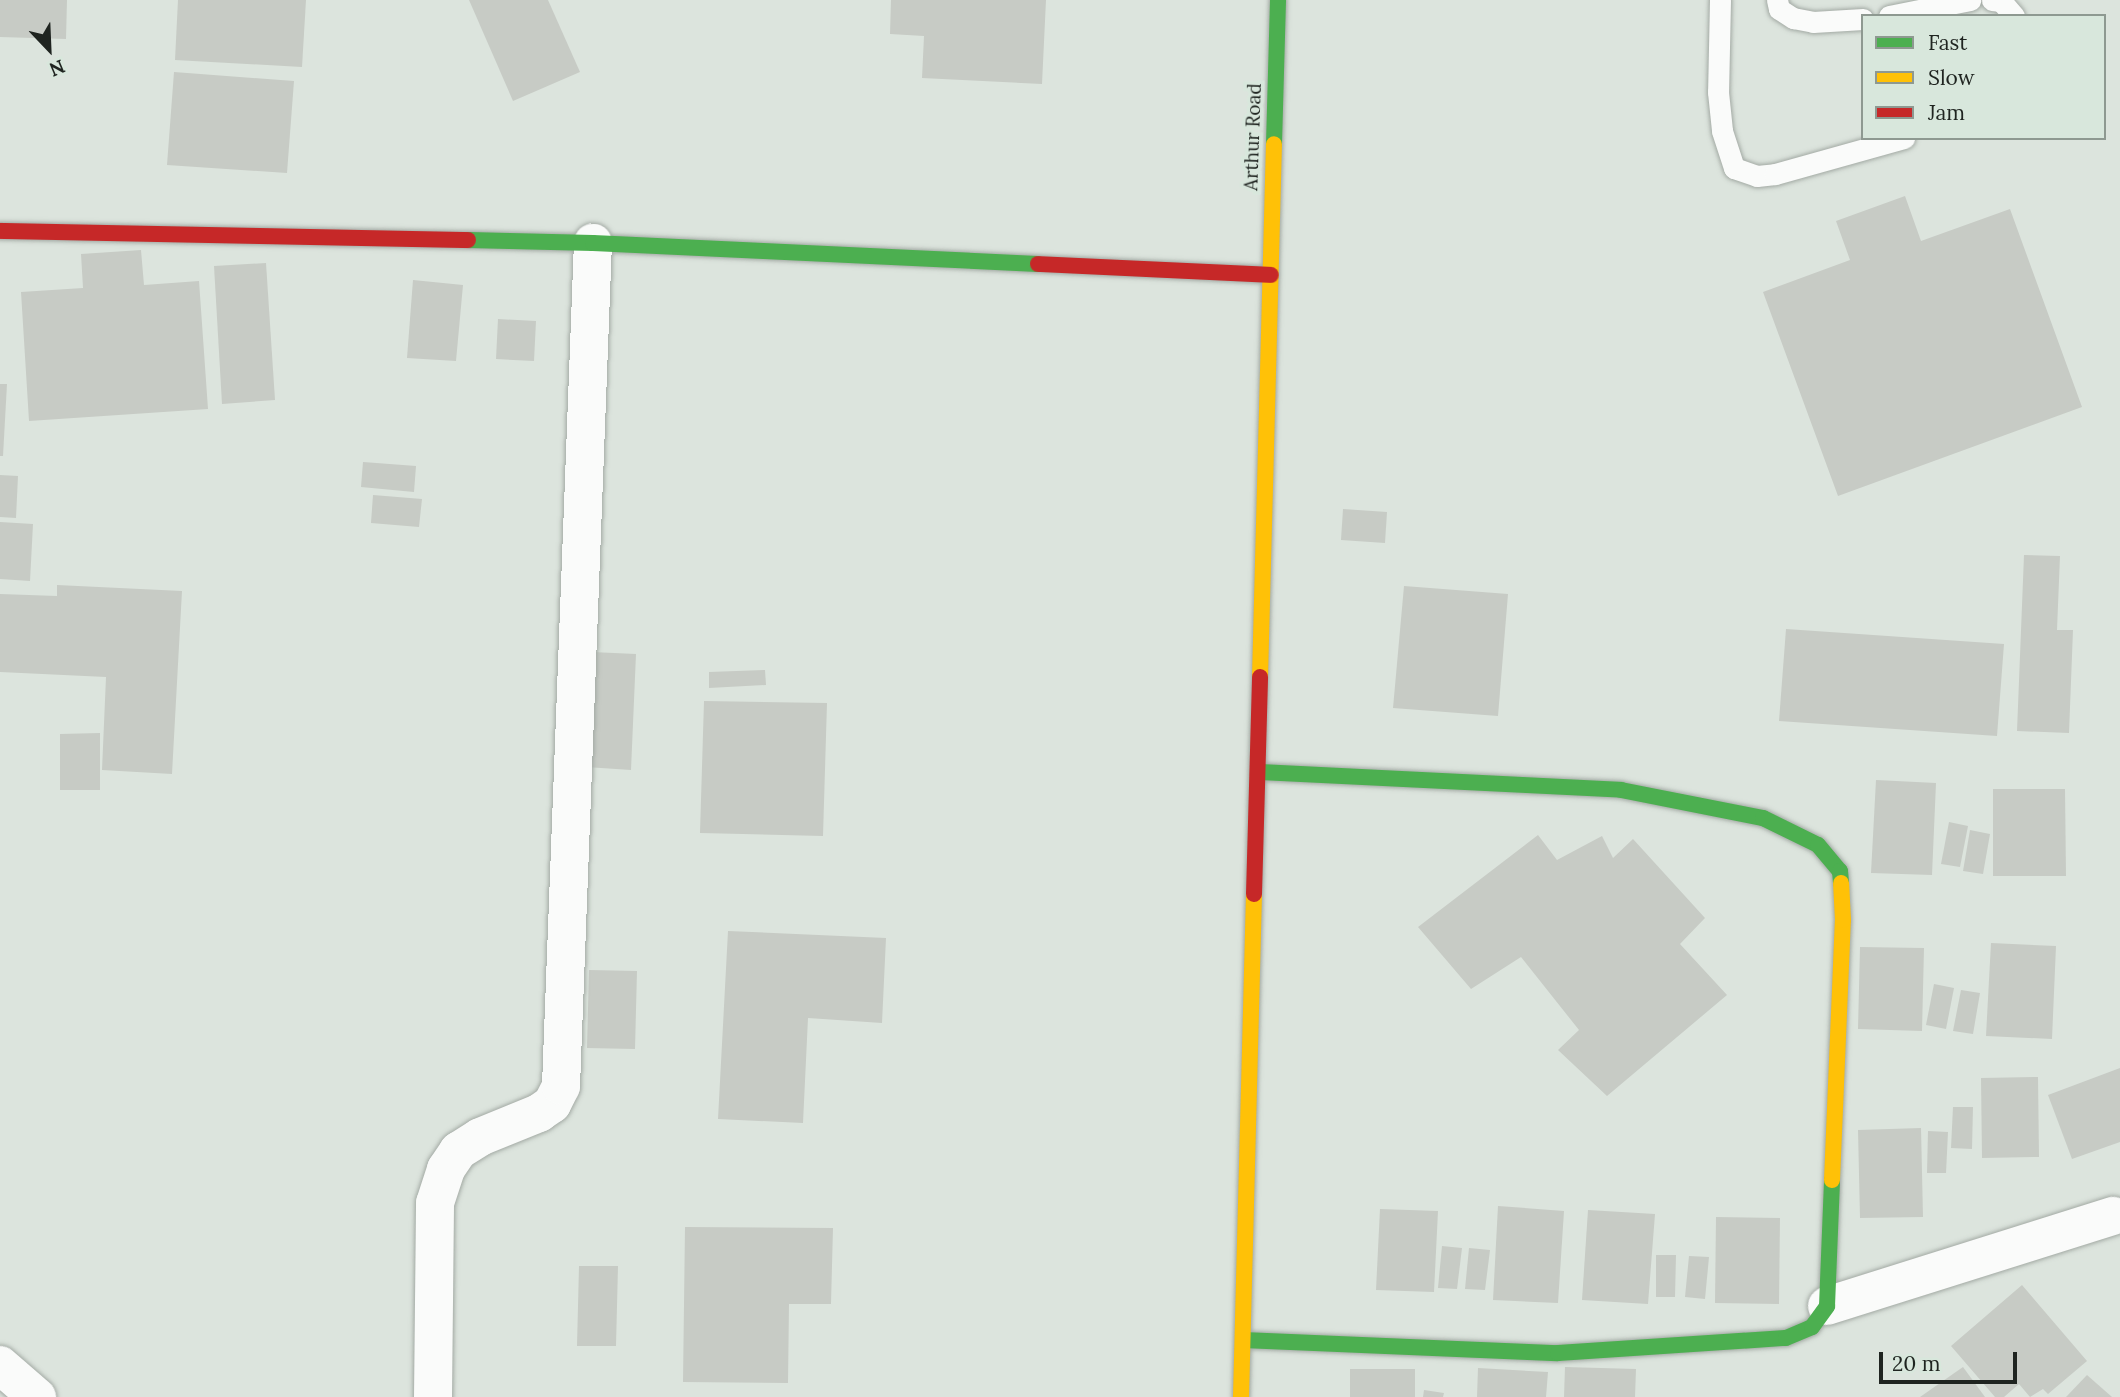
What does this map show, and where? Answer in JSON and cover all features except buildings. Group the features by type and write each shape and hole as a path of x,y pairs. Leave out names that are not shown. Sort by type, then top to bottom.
{"street":[{"name":"Arthur Road","path":"1241,1397 1278,0"},
{"path":"0,231 593,243 1271,275"},
{"path":"433,1397 435,1203 446,1169 458,1151 480,1137 539,1113 552,1104 561,1086 593,243"},
{"path":"1243,1340 1572,1352 1786,1338 1812,1327 1827,1306 1843,920 1840,871 1818,845 1763,818 1621,790 1258,772"},
{"path":"1827,1306 2113,1216"},
{"path":"0,1365 37,1397"}],"lane":[{"path":"1720,0 1718,92 1721,131 1734,168 1757,176 1775,174 1897,140"},
{"path":"1777,0 1779,9 1793,18 1813,22 1861,19"},
{"path":"1899,14 1970,0"},
{"path":"1992,0 2001,1 2012,14"}],"traffic: fast":[{"path":"1274,144 1278,0"},
{"path":"468,240 593,243 1038,264"},
{"path":"1258,772 1621,790 1763,818 1818,845 1840,871 1841,883"},
{"path":"1243,1340 1558,1353 1786,1338 1812,1327 1827,1306 1832,1180"}],"traffic: slow":[{"path":"1260,677 1274,144"},
{"path":"1832,1180 1843,920 1841,883"},
{"path":"1241,1397 1254,894"}],"traffic: jam":[{"path":"0,231 468,240"},
{"path":"1038,264 1271,275"},
{"path":"1254,894 1260,677"}]}
